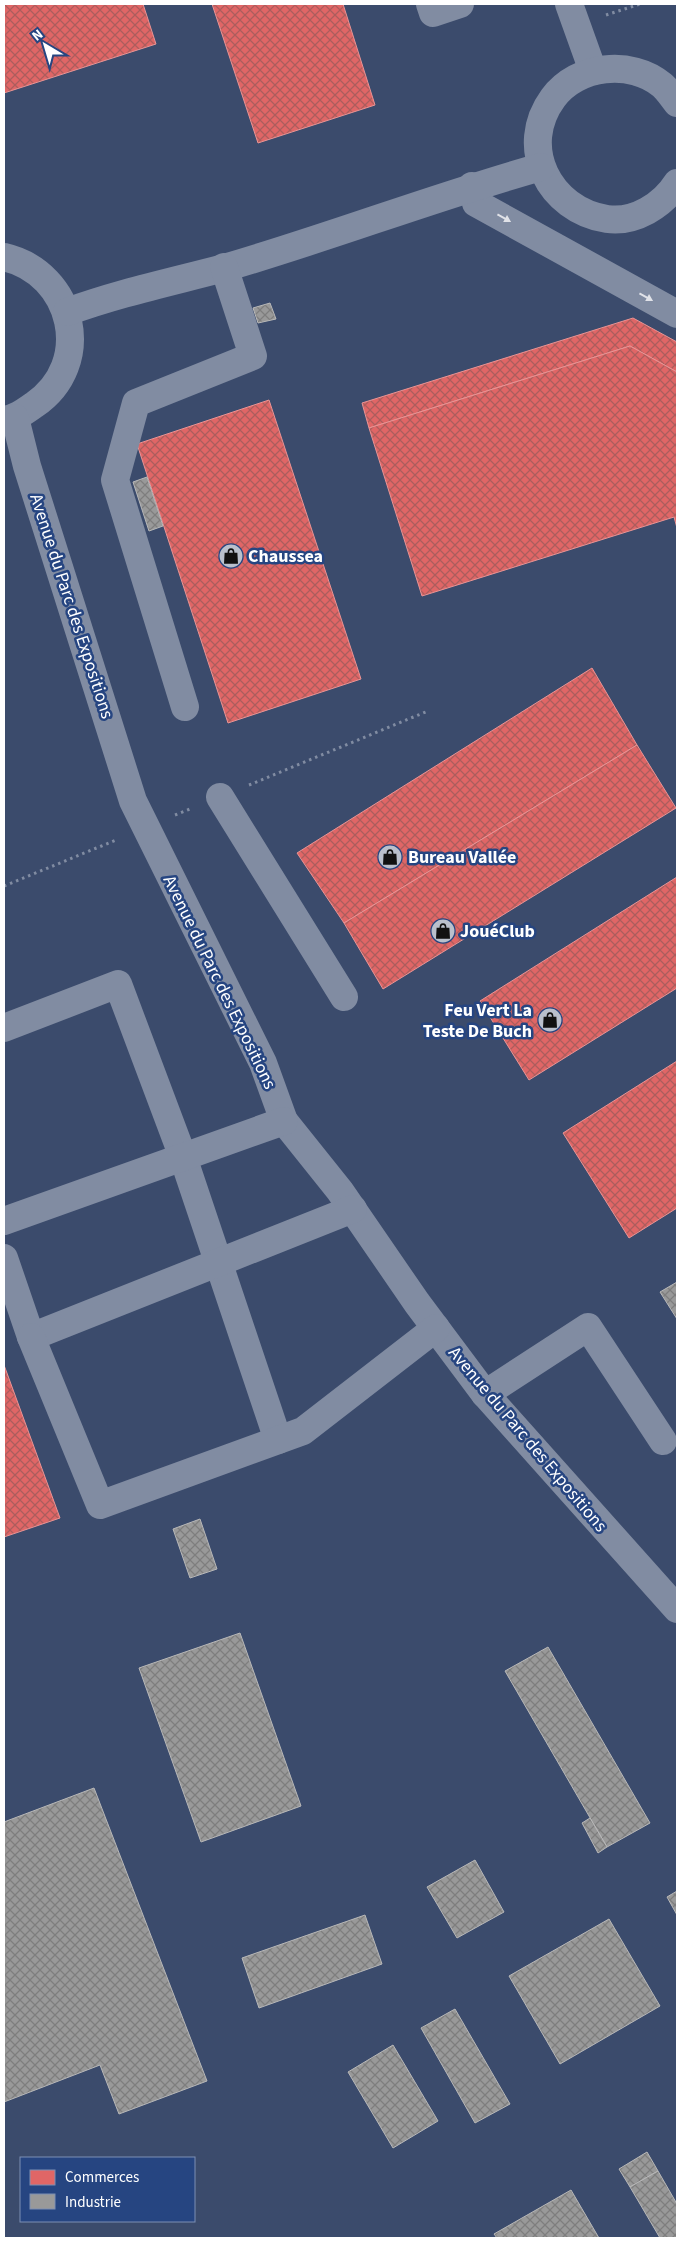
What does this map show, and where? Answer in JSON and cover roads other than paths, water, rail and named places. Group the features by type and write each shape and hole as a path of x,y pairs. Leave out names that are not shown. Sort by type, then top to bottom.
{"street":[{"path":"430,4 433,13 460,4"},
{"path":"569,4 593,71"},
{"path":"677,103 662,85 641,73 617,68 593,71 571,81 553,98 542,119 538,143 541,167 551,187 567,203 587,214 609,219 632,217 653,208 670,194 677,182"},
{"path":"68,312 112,296 224,268 472,186 541,167"},
{"path":"472,186 476,203 677,314"},
{"path":"4,257 17,260 41,274 59,295 68,312 70,348 62,375 46,397 10,419"},
{"path":"185,707 115,480 136,404 253,356 224,268"},
{"name":"Avenue du Parc des Expositions","path":"10,419 27,466 134,801 264,1063 284,1120 353,1209 436,1328 485,1394 677,1609"},
{"path":"220,797 344,997"},
{"path":"4,1028 118,984 183,1157 278,1440"},
{"path":"4,1221 284,1120"},
{"path":"31,1336 353,1209"},
{"path":"4,1258 31,1336 100,1505 303,1431 436,1328"},
{"path":"485,1394 588,1328 663,1441"}],"place":[{"name":"Chaussea","path":"231,556"},
{"name":"Bureau Vallée","path":"390,857"},
{"name":"JouéClub","path":"443,931"},
{"name":"Feu Vert La Teste De Buch","path":"550,1020"}]}
